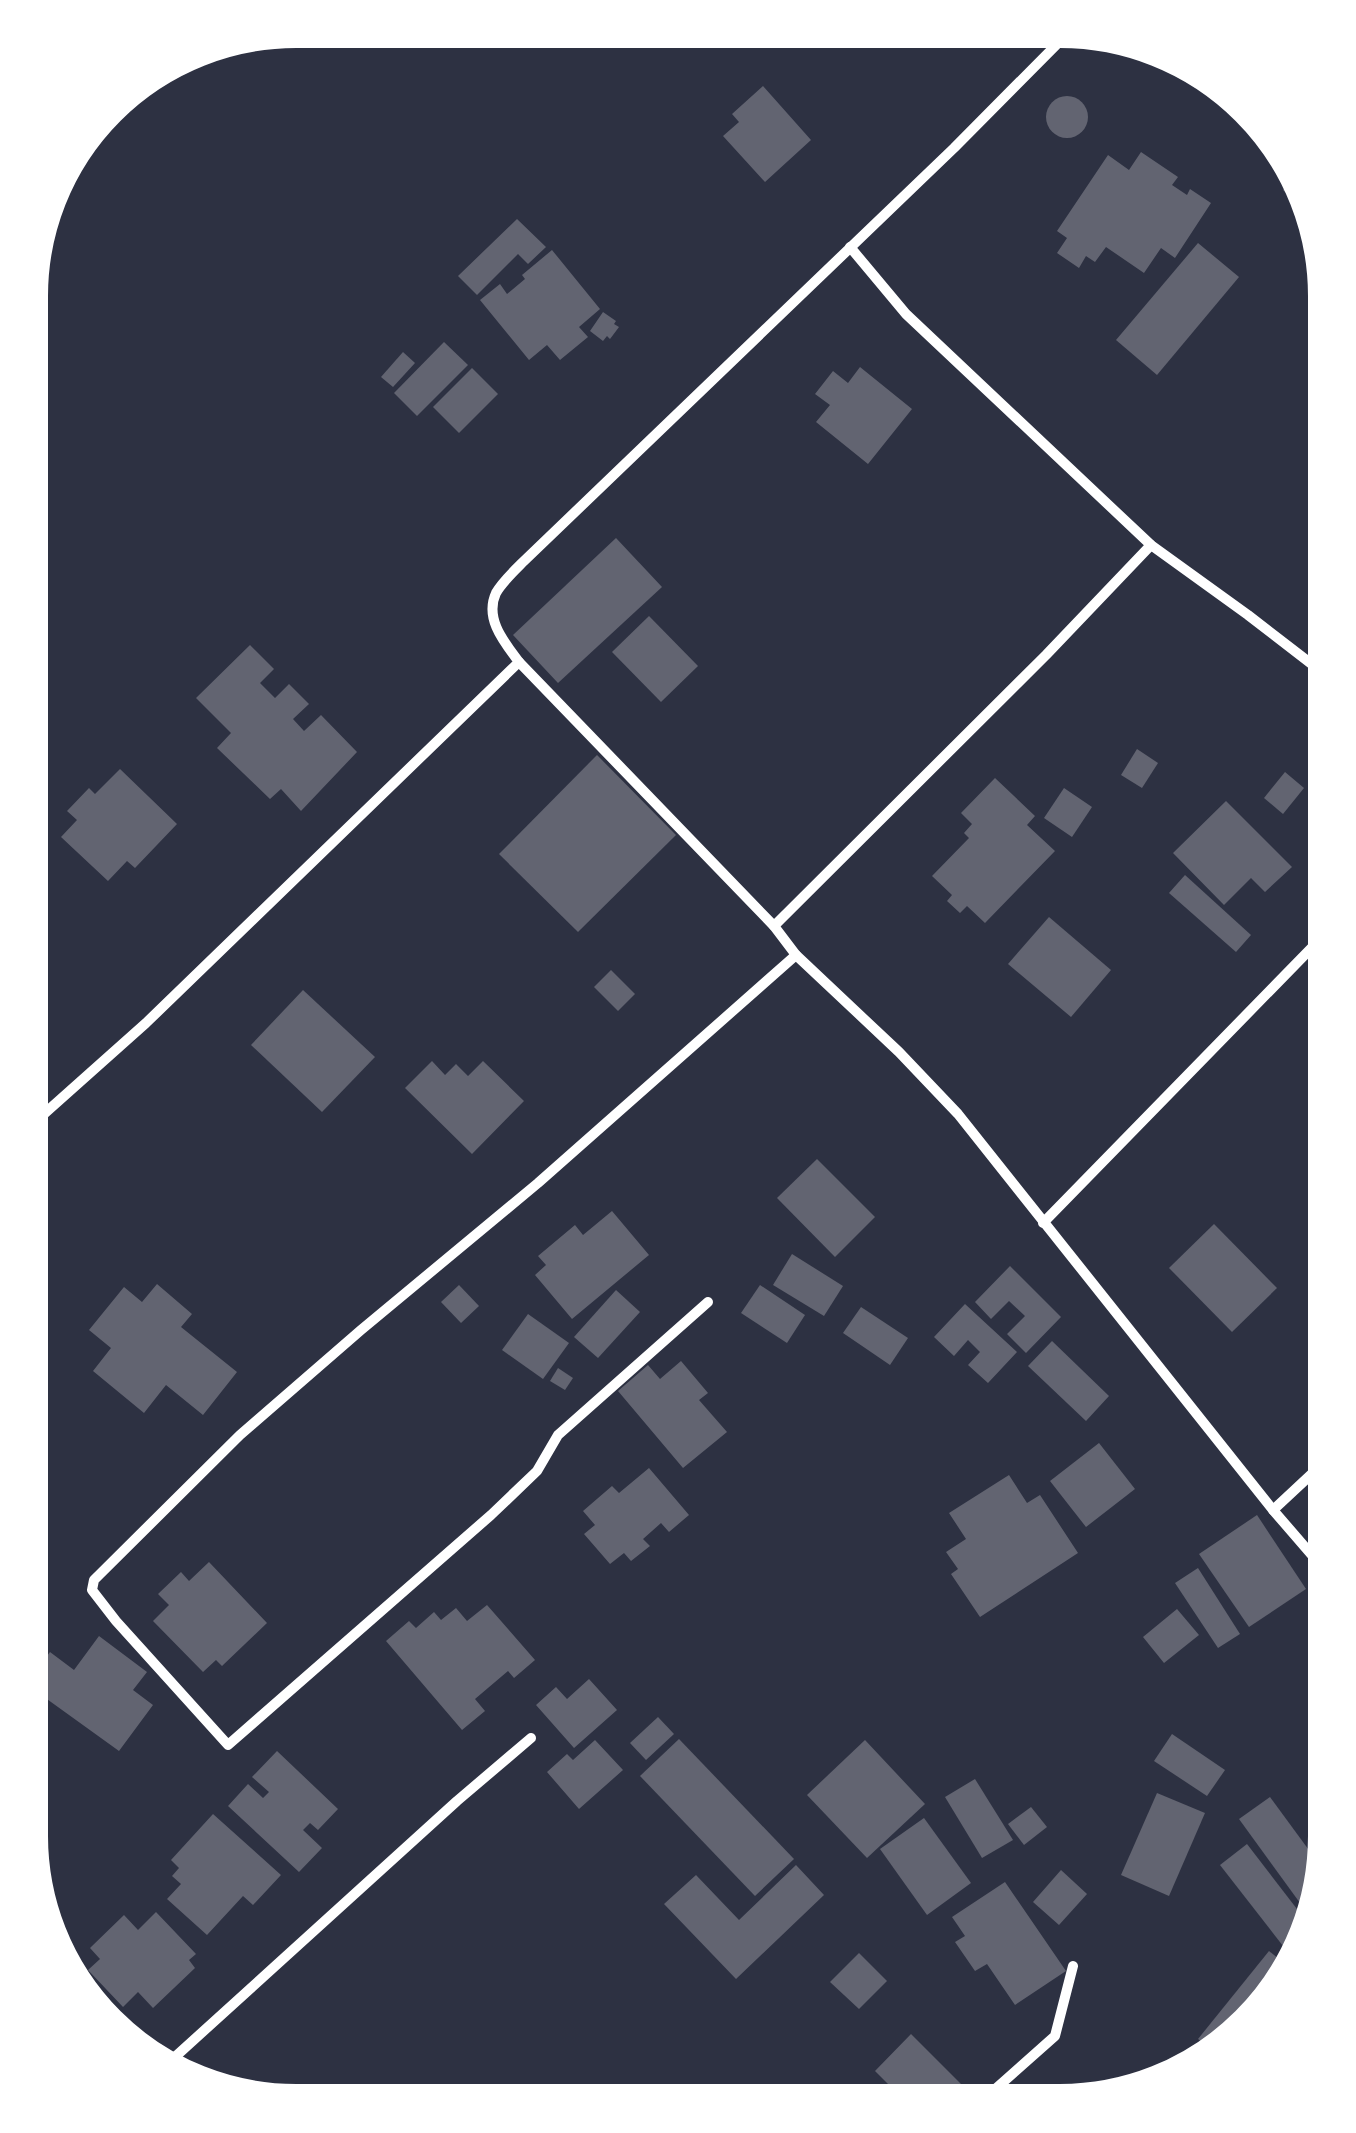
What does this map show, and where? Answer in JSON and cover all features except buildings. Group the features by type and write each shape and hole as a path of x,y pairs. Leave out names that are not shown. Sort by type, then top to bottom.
{"street":[{"path":"1059,42 524,561 496,594 493,612 498,634 519,662 774,926 796,955 958,1114 1313,1557"},
{"path":"850,247 906,314 1151,545 1314,667"},
{"path":"774,926 1151,545"},
{"path":"42,1116 146,1023 519,662"},
{"path":"1043,1223 1314,946"},
{"path":"708,1302 558,1435 536,1471 491,1516 228,1745 116,1622 92,1590 94,1580 240,1435 538,1183 796,955"},
{"path":"1273,1510 1313,1472"},
{"path":"174,2058 531,1738"},
{"path":"994,2090 1055,2036 1073,1966"}]}
